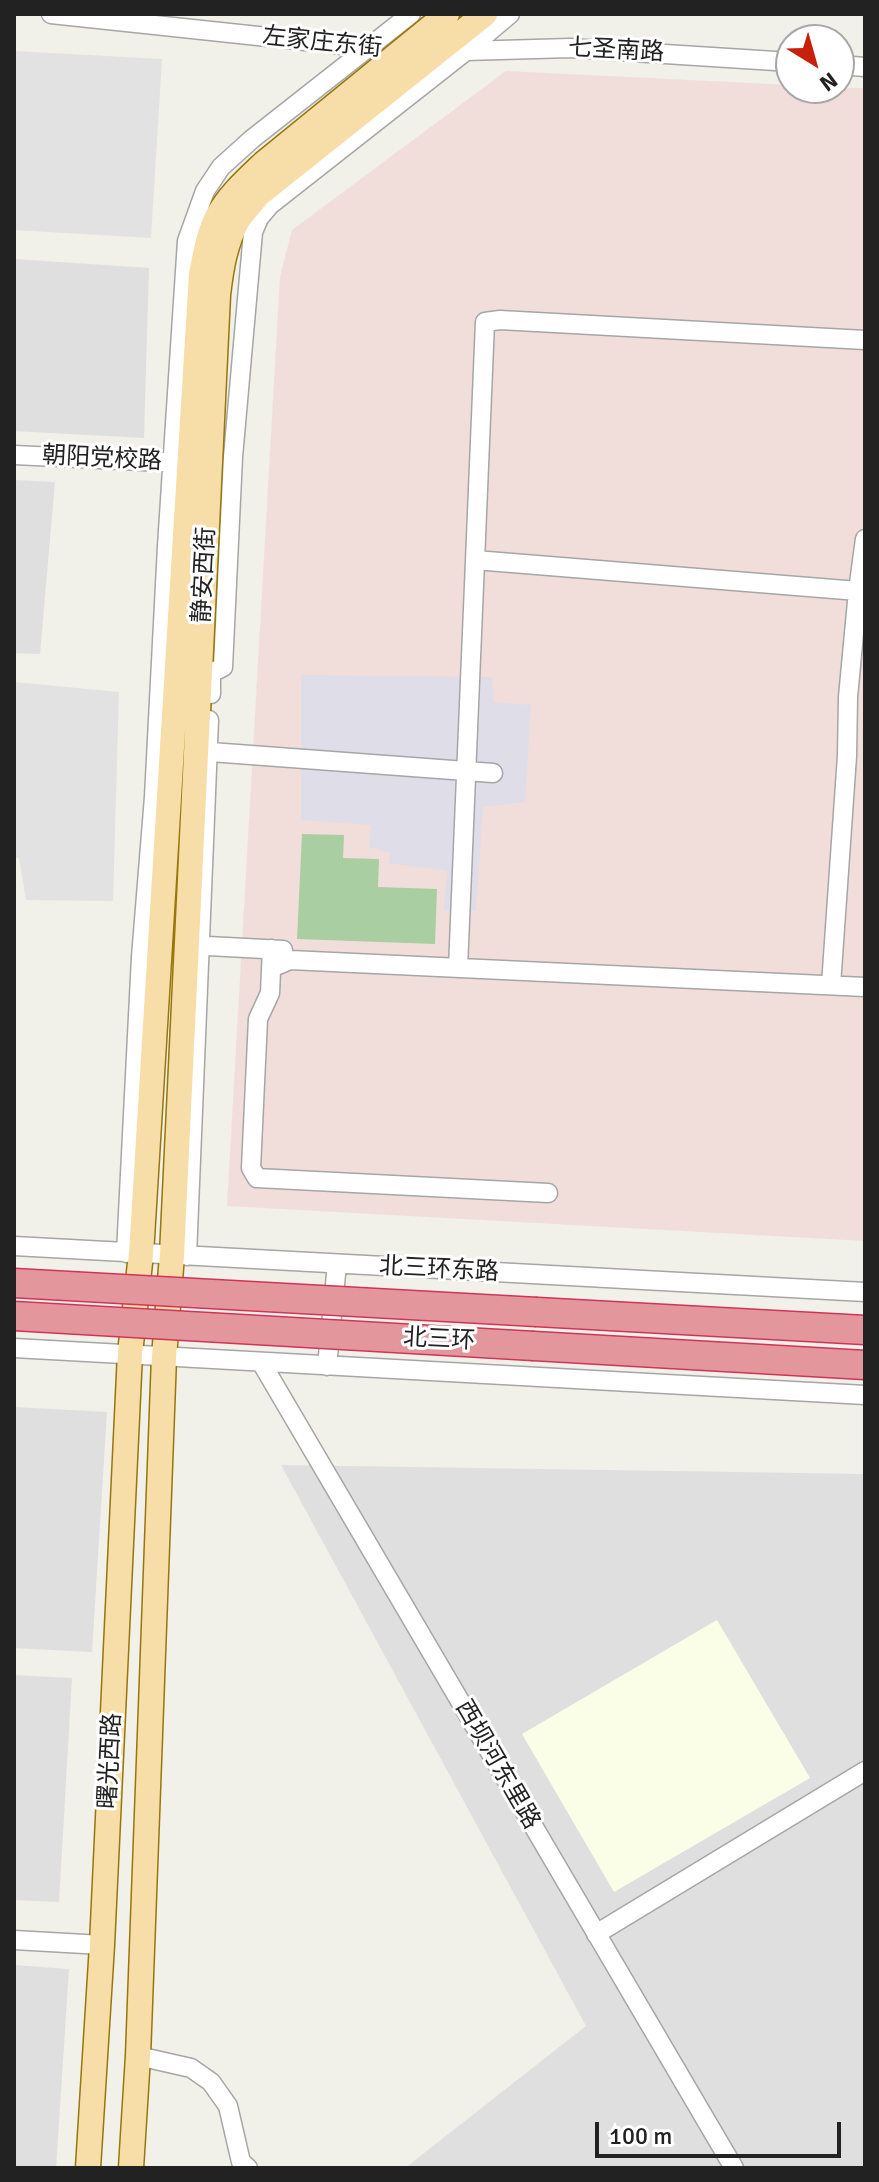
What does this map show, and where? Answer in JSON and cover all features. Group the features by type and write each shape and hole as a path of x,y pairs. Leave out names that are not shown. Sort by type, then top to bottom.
{"highway":[{"name":"北三环","path":"14,1283 865,1330"},
{"name":"北三环","path":"14,1316 865,1365"}],"main road":[{"name":"静安西街","path":"134,1253 163,906 182,463 201,274 207,246 216,218 237,188 447,14"},
{"name":"静安西街","path":"180,1256 218,295 222,267 239,220 258,195 454,51 485,14"},
{"name":"曙光西路","path":"88,2168 102,1945 134,1253"},
{"name":"曙光西路","path":"131,2168 138,2056 164,1357 180,1256"}],"street":[{"name":"左家庄东街","path":"51,14 402,51"},
{"path":"134,1253 141,957 182,463 187,241 205,191 221,167 411,14"},
{"path":"454,51 510,14"},
{"name":"七圣南路","path":"454,51 570,48 775,61"},
{"path":"458,968 485,322 500,320 865,340"},
{"name":"朝阳党校路","path":"14,455 182,463"},
{"path":"831,985 847,756 848,697 865,539"},
{"path":"475,560 858,591"},
{"path":"202,751 493,773"},
{"path":"141,957 163,906"},
{"path":"193,945 290,960 865,987"},
{"path":"275,956 270,993 258,1019 251,1168 257,1178 548,1193"},
{"name":"北三环东路","path":"14,1246 865,1292"},
{"path":"327,1366 337,1264"},
{"path":"14,1348 865,1395"},
{"name":"西坝河东里路","path":"261,1362 734,2168"},
{"path":"596,1934 863,1778"},
{"path":"14,1940 102,1945"},
{"path":"138,2056 191,2068 211,2082 228,2106 241,2162 248,2168"}],"shaded area":[{"path":"14,51 162,59 151,238 14,230"},
{"path":"506,71 775,84 775,104 855,104 855,88 865,88 865,1241 227,1206 280,277 292,230"},
{"path":"14,259 149,268 144,438 14,431"},
{"path":"14,480 55,482 40,654 14,653"},
{"path":"301,675 492,677 494,702 531,705 525,802 483,807 476,911 444,911 447,871 389,863 390,853 369,847 371,825 301,820"},
{"path":"14,682 119,692 113,901 26,900 19,858 14,858"},
{"path":"14,1407 107,1412 92,1652 14,1648"},
{"path":"281,1465 865,1474 865,2168 405,2168 586,2026"},
{"path":"717,1620 810,1778 614,1892 522,1734"},
{"path":"14,1675 72,1678 59,1902 14,1900"},
{"path":"14,1965 69,1969 56,2168 14,2168"}],"green space":[{"path":"302,834 344,835 343,858 379,859 378,887 437,889 435,944 297,939"}]}
